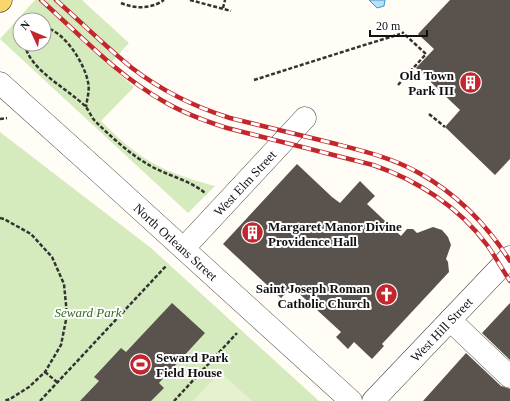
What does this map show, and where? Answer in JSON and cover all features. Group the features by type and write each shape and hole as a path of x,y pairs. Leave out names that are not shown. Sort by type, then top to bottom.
{"street":[{"name":"North Orleans Street","path":"0,83 184,248 351,401"},
{"name":"West Elm Street","path":"184,248 222,209 305,118"},
{"name":"West Hill Street","path":"373,401 510,257"},
{"path":"450,320 510,377"}],"path":[{"path":"121,3 133,7 146,7 160,3 164,0"},
{"path":"190,0 231,11"},
{"path":"223,8 225,0"},
{"path":"52,29 62,37 74,51 83,67 89,83 86,107"},
{"path":"254,80 401,33 426,54 398,85"},
{"path":"28,52 30,58 41,70 86,107 94,120 134,155 150,166 189,183 203,192 222,209"},
{"path":"429,114 446,127"},
{"path":"0,218 31,234 52,257 64,284 67,315 61,345 45,372 29,387 4,401"},
{"path":"40,401 166,266"},
{"path":"174,401 237,333"},
{"path":"45,372 57,382"},
{"path":"178,397 182,401"}],"green space":[{"path":"35,0 82,0 129,43 109,65 134,87 101,121 127,145 154,164 184,177 215,186 188,213 14,52 52,52 52,12 24,12"},
{"path":"12,26 12,50 0,39"},
{"name":"Seward Park","path":"0,132 151,248 319,401 0,401"},
{"path":"220,372 252,401 193,401"}],"water":[{"path":"369,0 385,0 384,6 377,8"}],"building":[{"name":"Old Town Park III","path":"450,0 510,0 510,159 495,175 445,127 460,110 416,68 434,49 418,34"},
{"path":"297,164 340,203 360,181 375,196 367,204 401,236 407,229 413,229 417,233 433,227 442,230 448,237 451,245 446,259 448,262 449,272 382,344 384,346 372,359 354,342 348,349 336,337 341,332 292,287 281,298 223,244"},
{"name":"Seward Park Field House","path":"172,303 205,333 159,383 164,388 151,401 80,401 99,381 94,377 121,348 126,352"},
{"path":"510,303 510,360 482,333"},
{"path":"466,353 501,386 510,389 510,401 423,401"}],"railway":[{"path":"41,0 114,67 146,91 178,109 202,120 227,128 373,165 405,178 421,187 450,207 476,231 490,249 510,281"},
{"path":"56,0 132,68 179,98 230,118 375,154 408,167 433,181 470,211 491,235 510,261"}],"place":[{"name":"Old Town Park III","path":"470,82"},
{"name":"Margaret Manor Divine Providence Hall","path":"252,233"},
{"name":"Saint Joseph Roman Catholic Church","path":"386,295"},
{"name":"Seward Park Field House","path":"141,364"}]}
